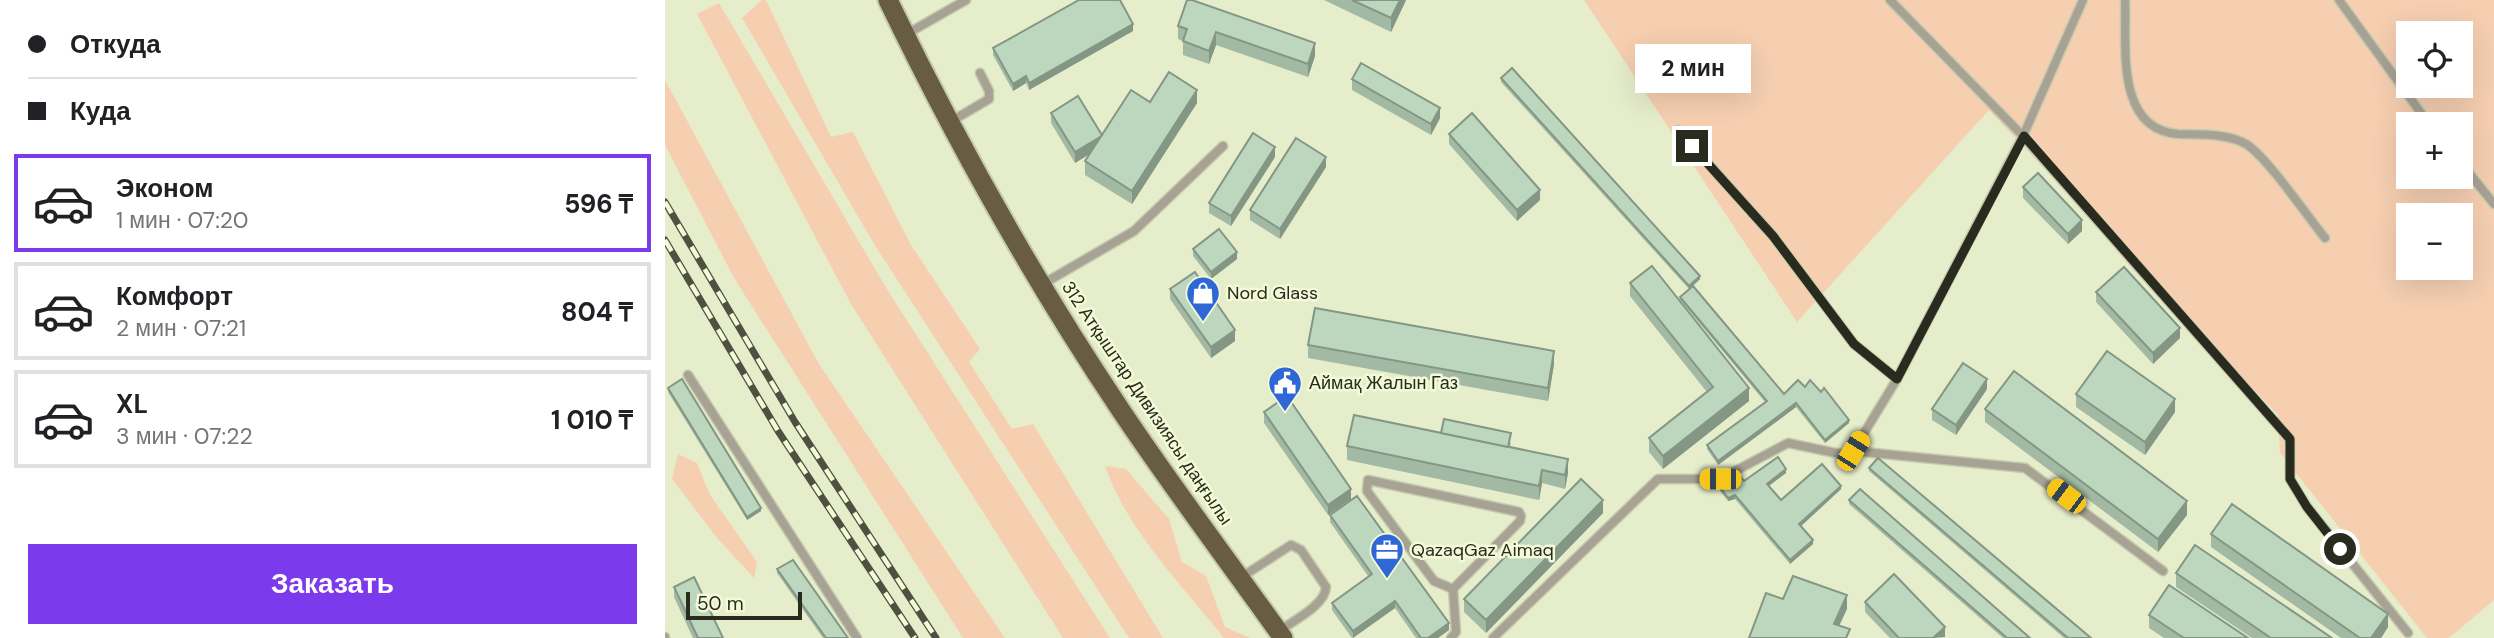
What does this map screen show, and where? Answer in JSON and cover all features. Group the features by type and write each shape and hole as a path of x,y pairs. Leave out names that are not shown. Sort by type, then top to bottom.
{"highway":[{"name":"312 Атқыштар Дивизиясы даңғылы","path":"888,0 950,122 1041,285 1122,411 1280,635"}],"lane":[{"path":"905,35 966,0"},
{"path":"1890,0 2024,136 2290,439 2290,479 2307,507 2408,633"},
{"path":"1493,638 1658,479 1720,479 1788,443 1850,456 1897,379 2024,136 2083,0"},
{"path":"2125,0 2125,68 2133,103 2154,125 2168,133 2226,137 2253,149 2325,239"},
{"path":"2339,0 2420,112"},
{"path":"950,122 989,99 989,91 980,73"},
{"path":"1678,130 1773,236 1854,344 1897,379"},
{"path":"1041,285 1134,230 1223,146"},
{"path":"2473,178 2494,204"},
{"path":"688,374 857,638"},
{"path":"1853,451 2025,468 2163,571"},
{"path":"1451,638 1456,632 1453,589 1520,521 1519,512 1368,480 1367,491 1434,582 1453,589"},
{"path":"1240,578 1291,545 1301,550 1326,587 1326,592 1321,600 1280,635"}],"shaded area":[{"path":"762,0 766,0 831,137 853,132 911,245 980,349 969,362 1012,429 1033,424 1163,638 1129,638 876,247 742,18"},
{"path":"1584,0 2494,0 2494,600 2449,638 2427,638 2280,453 2278,415 1989,110 1797,322"},
{"path":"719,3 885,286 1110,638 1063,638 851,304 697,14"},
{"path":"665,80 819,364 1005,638 963,638 734,278 665,145"},
{"path":"678,454 697,463 710,495 757,562 754,578 718,539 672,479"},
{"path":"1105,466 1126,469 1169,519 1182,562 1206,576 1225,627 1250,638 1224,638 1141,535 1115,490"}],"building":[{"path":"1079,0 1120,0 1133,24 1029,83 1026,76 1013,84 993,48"},
{"path":"1187,0 1315,43 1308,64 1216,32 1209,51 1183,41 1187,29 1178,26"},
{"path":"1352,0 1400,0 1391,18"},
{"path":"1361,63 1440,108 1431,124 1352,79"},
{"path":"1512,68 1700,276 1689,286 1501,78"},
{"path":"1169,72 1197,90 1132,191 1085,161 1131,90 1150,102"},
{"path":"1078,96 1102,135 1075,152 1051,113"},
{"path":"1472,113 1540,190 1517,210 1449,134"},
{"path":"1253,133 1275,147 1231,216 1209,203"},
{"path":"1296,138 1326,157 1280,229 1250,210"},
{"path":"2038,173 2082,220 2068,234 2023,187"},
{"path":"1219,229 1237,252 1211,272 1193,249"},
{"path":"1652,266 1749,388 1663,456 1649,438 1713,387 1630,283"},
{"path":"2124,267 2180,328 2153,353 2096,292"},
{"path":"1195,272 1235,330 1211,347 1170,289"},
{"path":"1693,286 1784,394 1798,380 1805,387 1810,380 1821,392 1824,388 1849,420 1825,440 1796,403 1718,461 1707,445 1767,401 1680,297"},
{"path":"1315,308 1554,351 1548,388 1308,345"},
{"path":"2107,351 2175,399 2145,442 2076,394"},
{"path":"1963,363 1987,379 1956,425 1932,409"},
{"path":"2014,371 2187,501 2158,539 1985,409"},
{"path":"682,379 761,508 747,517 668,388"},
{"path":"1287,396 1351,489 1328,505 1264,412"},
{"path":"1354,415 1568,459 1565,475 1542,470 1539,486 1347,446"},
{"path":"1444,419 1511,433 1508,447 1441,433"},
{"path":"1778,457 1786,469 1767,484 1781,500 1822,464 1841,486 1799,524 1813,540 1790,560 1735,495 1728,498 1720,487 1738,474 1744,481"},
{"path":"1878,458 2091,638 2068,638 1869,468"},
{"path":"1581,479 1603,500 1486,620 1464,599"},
{"path":"1860,489 2030,638 2007,638 1849,500"},
{"path":"1357,496 1449,623 1428,638 1421,638 1395,601 1353,631 1332,603 1372,574 1330,515"},
{"path":"2232,504 2388,614 2371,638 2360,638 2211,534"},
{"path":"2195,545 2332,638 2271,638 2176,573"},
{"path":"793,560 848,638 826,638 777,569"},
{"path":"1894,574 1945,627 1933,638 1899,638 1865,602"},
{"path":"1793,576 1847,595 1834,624 1850,629 1846,638 1749,638 1766,593 1783,599"},
{"path":"694,577 723,638 698,638 674,587"},
{"path":"2169,585 2248,638 2184,638 2149,615"}],"railway":[{"path":"665,202 795,422 936,638"},
{"path":"665,240 778,431 915,638"}],"place":[{"name":"Nord Glass","path":"1203,323"},
{"name":"Аймақ Жалын Газ","path":"1285,413"},
{"name":"QazaqGaz Aimaq","path":"1387,580"}],"route":[{"path":"1692,146 1773,236 1854,344 1897,379 2024,136 2086,210 2290,439 2290,479 2307,507 2340,549"}]}
